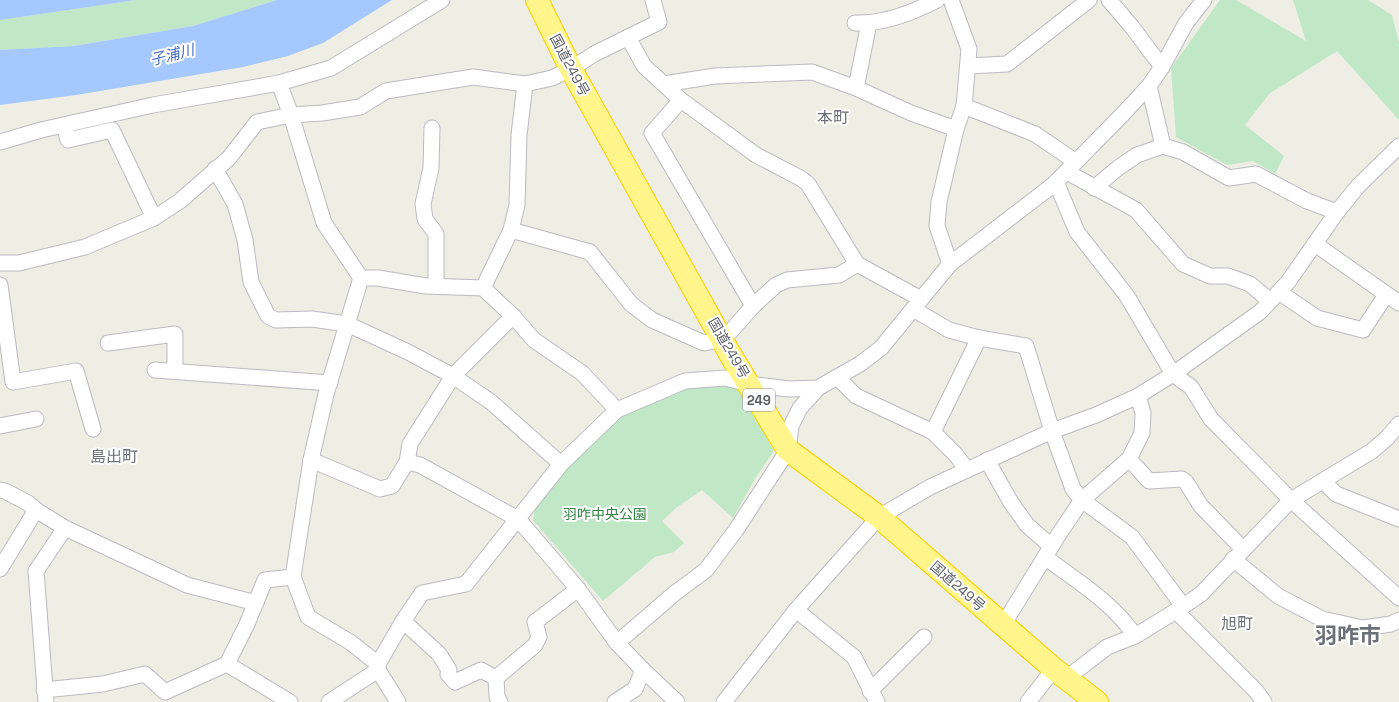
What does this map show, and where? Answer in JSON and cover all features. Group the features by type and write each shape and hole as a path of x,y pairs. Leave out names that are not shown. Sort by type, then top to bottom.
{"highway":[{"name":"国道249号","path":"537,0 571,69 724,340 730,354 750,384 788,450 840,487 879,518 1060,674 1097,702"}],"street":[{"path":"0,142 64,125 153,105 279,83 331,68 442,0"},
{"path":"0,263 19,263 84,247 154,218 180,201 229,158 257,122 291,115 322,113 360,107 386,91 473,77 525,84 552,78 571,69 594,54 659,22 655,0"},
{"path":"856,88 862,23 912,6 937,0"},
{"path":"950,264 937,226 939,202 956,129 964,106 969,49 951,0"},
{"path":"968,66 1007,64 1089,0"},
{"path":"1109,0 1132,27 1162,67"},
{"path":"617,643 675,593 706,570 736,530 788,450 791,426 800,408 818,388 860,364 881,348 950,264 1066,172 1149,86 1162,67 1186,23 1204,0"},
{"path":"628,37 644,66 681,100 756,155 802,179 808,184 856,264 917,304 943,327 979,338 1026,346 1067,477 1073,489 1082,500 1132,537 1180,609 1256,691 1264,702"},
{"path":"664,84 715,76 812,72 856,88 911,113 956,129"},
{"path":"279,83 291,115 324,223 361,278"},
{"path":"483,288 511,230 517,205 519,135 525,84"},
{"path":"1149,86 1163,146"},
{"path":"681,100 652,133 753,306"},
{"path":"964,106 1036,134 1066,172 1136,210 1183,264 1210,276 1228,276 1250,284 1317,318 1363,330 1386,295"},
{"path":"64,125 68,140 112,130 154,218"},
{"path":"432,128 431,168 423,204 425,219 436,234 436,286"},
{"path":"1094,188 1118,168 1137,155 1163,146 1183,152 1229,178 1256,174 1307,201 1337,212"},
{"path":"724,702 796,610 879,518 930,487 987,460 1052,431 1096,415 1138,396 1260,312 1288,282 1337,212 1358,186 1399,146"},
{"path":"215,169 235,204 245,240 250,282 268,316 276,320 312,319 347,324 454,376 491,402 561,464"},
{"path":"1066,172 1077,232 1127,296 1172,374 1191,387 1211,419 1291,500 1399,598"},
{"path":"511,230 590,252 626,299 652,320 704,343 724,340 753,306 776,285 787,280 839,275 856,264"},
{"path":"1315,244 1399,303"},
{"path":"361,278 378,278 436,286 483,288 513,316 534,340 582,373 617,410"},
{"path":"361,278 330,383 311,460 293,577 308,617 350,642 378,667 398,702"},
{"path":"0,285 13,382 76,371 93,429"},
{"path":"311,460 380,489 392,486 407,462 410,444 454,376 513,316"},
{"path":"108,343 175,334 175,371"},
{"path":"933,432 979,338"},
{"path":"155,370 330,383"},
{"path":"837,377 856,396 933,432 956,455 967,470"},
{"path":"329,702 378,667 403,621 422,593 466,584 561,464 617,410 685,381 725,378 750,384 789,390 818,388"},
{"path":"1003,625 1082,500 1129,459 1142,433 1142,413 1138,396"},
{"path":"0,426 36,419"},
{"path":"1028,702 1060,674 1107,647 1135,636 1180,609 1200,594 1291,500 1372,451 1387,438 1399,424"},
{"path":"1129,459 1149,481 1182,479 1186,482 1201,506 1238,554 1278,596 1322,619 1363,628 1391,624 1399,620"},
{"path":"987,460 1010,501 1027,526 1048,552 1112,608 1127,624 1135,636"},
{"path":"407,462 420,465 518,519 578,588 617,643 677,702"},
{"path":"1322,481 1336,494 1399,519"},
{"path":"0,490 28,503 36,510 65,528 187,585 256,603"},
{"path":"0,569 36,510"},
{"path":"65,528 36,571 45,696 145,674 165,692 227,664 256,603 265,580 293,577"},
{"path":"496,678 535,645 539,637 535,622 578,588"},
{"path":"796,610 854,657 873,696 924,637"},
{"path":"403,621 439,654 448,670 448,674 456,682 481,670 496,678"},
{"path":"227,664 290,702"},
{"path":"615,702 635,689 643,670"},
{"path":"496,678 497,697 500,702"}],"green space":[{"path":"136,0 277,0 193,26 74,46 0,50 0,20"},
{"path":"1220,0 1236,0 1306,41 1293,0 1368,0 1392,15 1399,43 1399,120 1337,51 1269,94 1245,125 1284,156 1275,174 1253,161 1227,165 1176,137 1171,68"},
{"name":"羽咋中央公園","path":"718,381 738,388 774,451 756,477 733,518 702,490 677,507 662,521 684,543 674,552 655,557 603,601 533,520 536,504 612,417 684,384"}],"water":[{"path":"0,0 136,0 0,20"},
{"name":"子浦川","path":"277,0 392,0 323,43 288,56 243,67 76,95 0,105 0,50 74,46 193,26"}],"district":[{"name":"本町","path":"833,117"},
{"name":"島出町","path":"114,456"},
{"name":"旭町","path":"1237,623"},
{"name":"羽咋市","path":"1348,635"}]}
